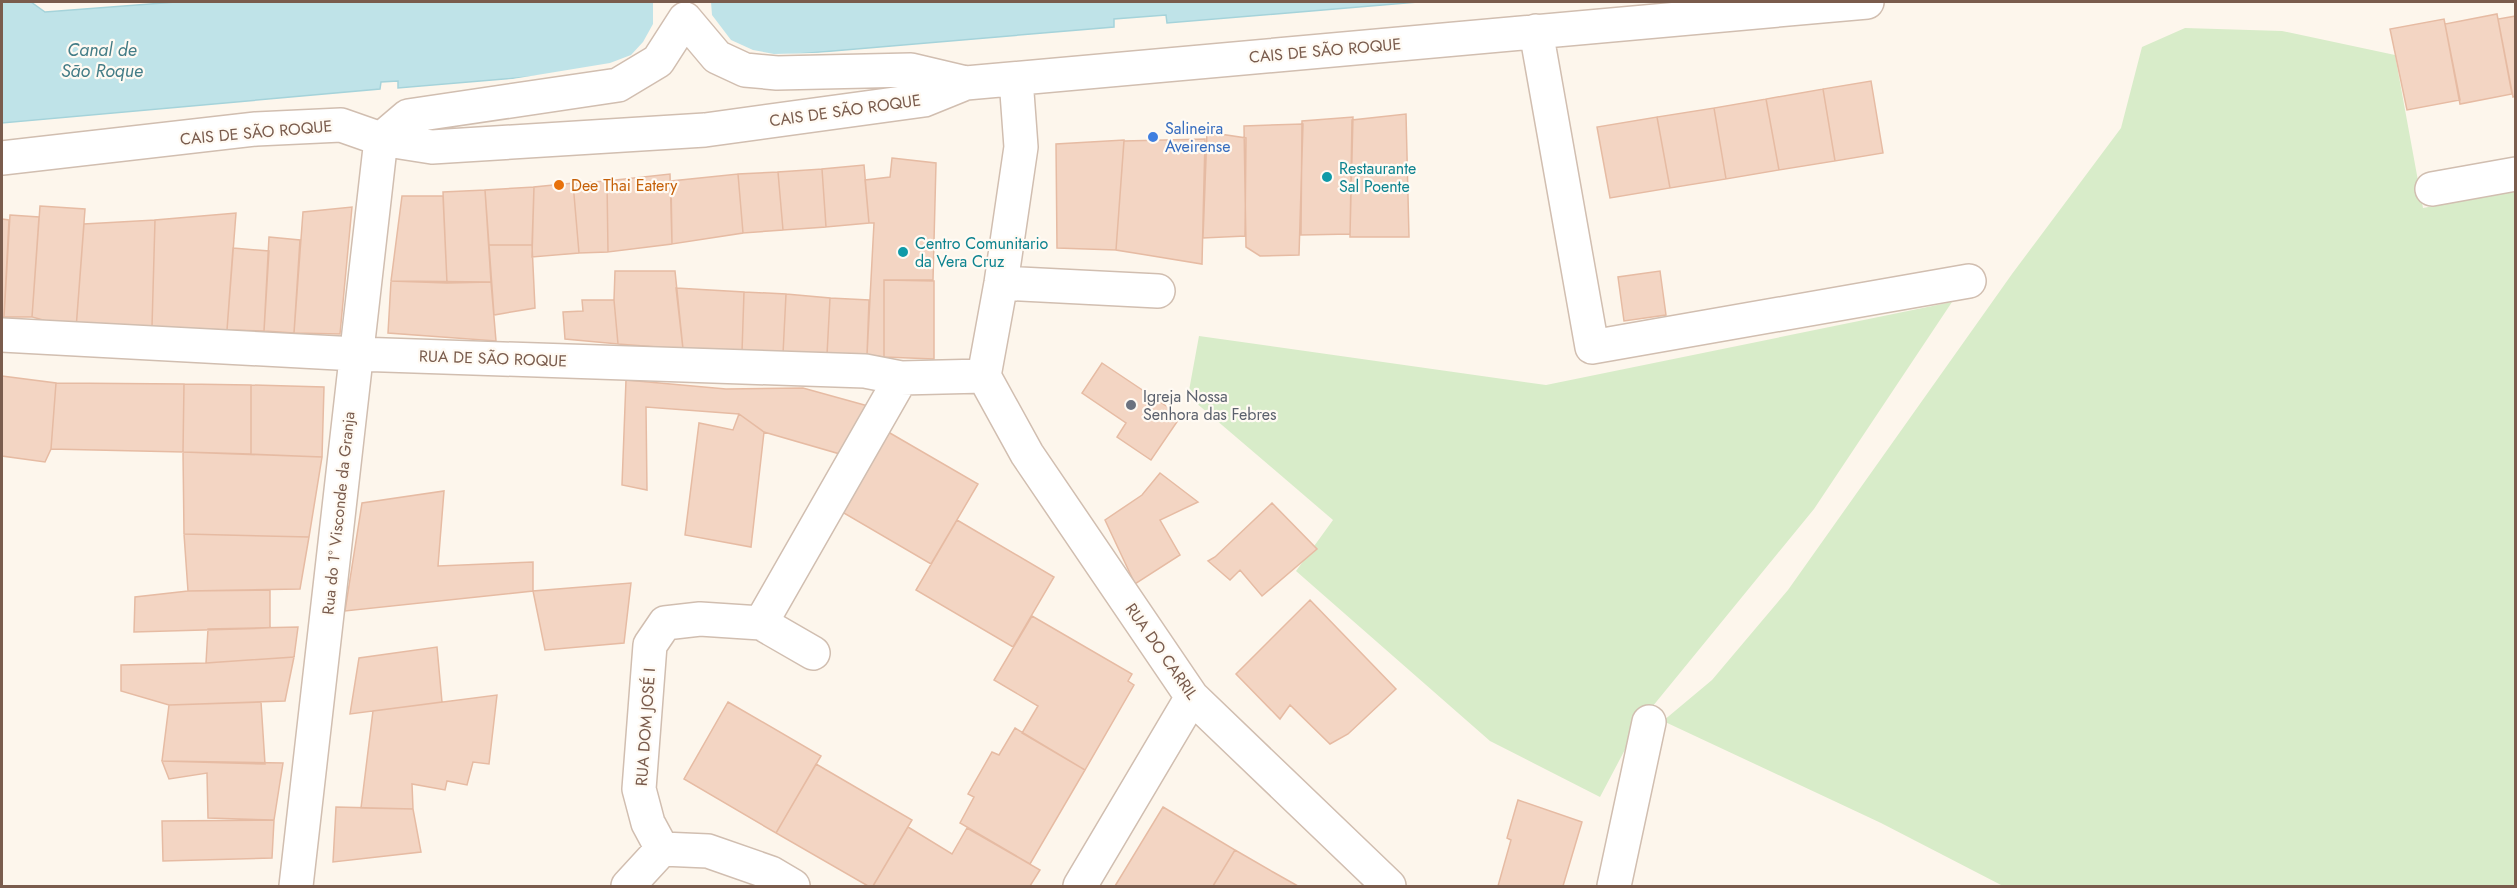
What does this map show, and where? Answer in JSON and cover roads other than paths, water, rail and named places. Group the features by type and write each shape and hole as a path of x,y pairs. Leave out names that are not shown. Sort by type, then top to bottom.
{"street":[{"name":"CAIS DE SÃO ROQUE","path":"2,158 256,129 340,125 381,139 432,147 705,130 924,100 966,83 1867,2"},
{"path":"381,139 408,116 618,85 658,61 684,10 717,57 745,70 777,73 911,70 966,83"},
{"path":"1536,31 1592,347 1969,281"},
{"path":"984,376 1021,147 1016,79"},
{"name":"Rua do 1º Visconde da Granja","path":"296,886 381,139"},
{"path":"2432,189 2516,174"},
{"path":"1000,282 1158,291"},
{"name":"RUA DE SÃO ROQUE","path":"2,335 356,354 865,371 901,378 984,376"},
{"name":"RUA DO CARRIL","path":"984,376 1027,454 1192,697 1389,886"},
{"path":"761,623 901,378"},
{"name":"RUA DOM JOSÉ I","path":"662,849 648,823 639,789 650,645 665,623 700,619 761,623 813,653"},
{"path":"1080,886 1192,697"},
{"path":"1614,886 1648,722"},
{"path":"627,886 662,849 708,851 771,873 793,886"}],"water":[{"name":"Canal de São Roque","path":"2,2 31,2 45,12 176,2 1418,2 1167,23 1166,15 1114,19 1114,27 398,88 398,81 381,82 380,89 2,123"}],"place":[{"name":"Salineira Aveirense","path":"1153,137"},
{"name":"Restaurante Sal Poente","path":"1327,177"},
{"name":"Dee Thai Eatery","path":"559,185"},
{"name":"Centro Comunitario da Vera Cruz","path":"903,252"},
{"name":"Igreja Nossa Senhora das Febres","path":"1131,405"}]}
